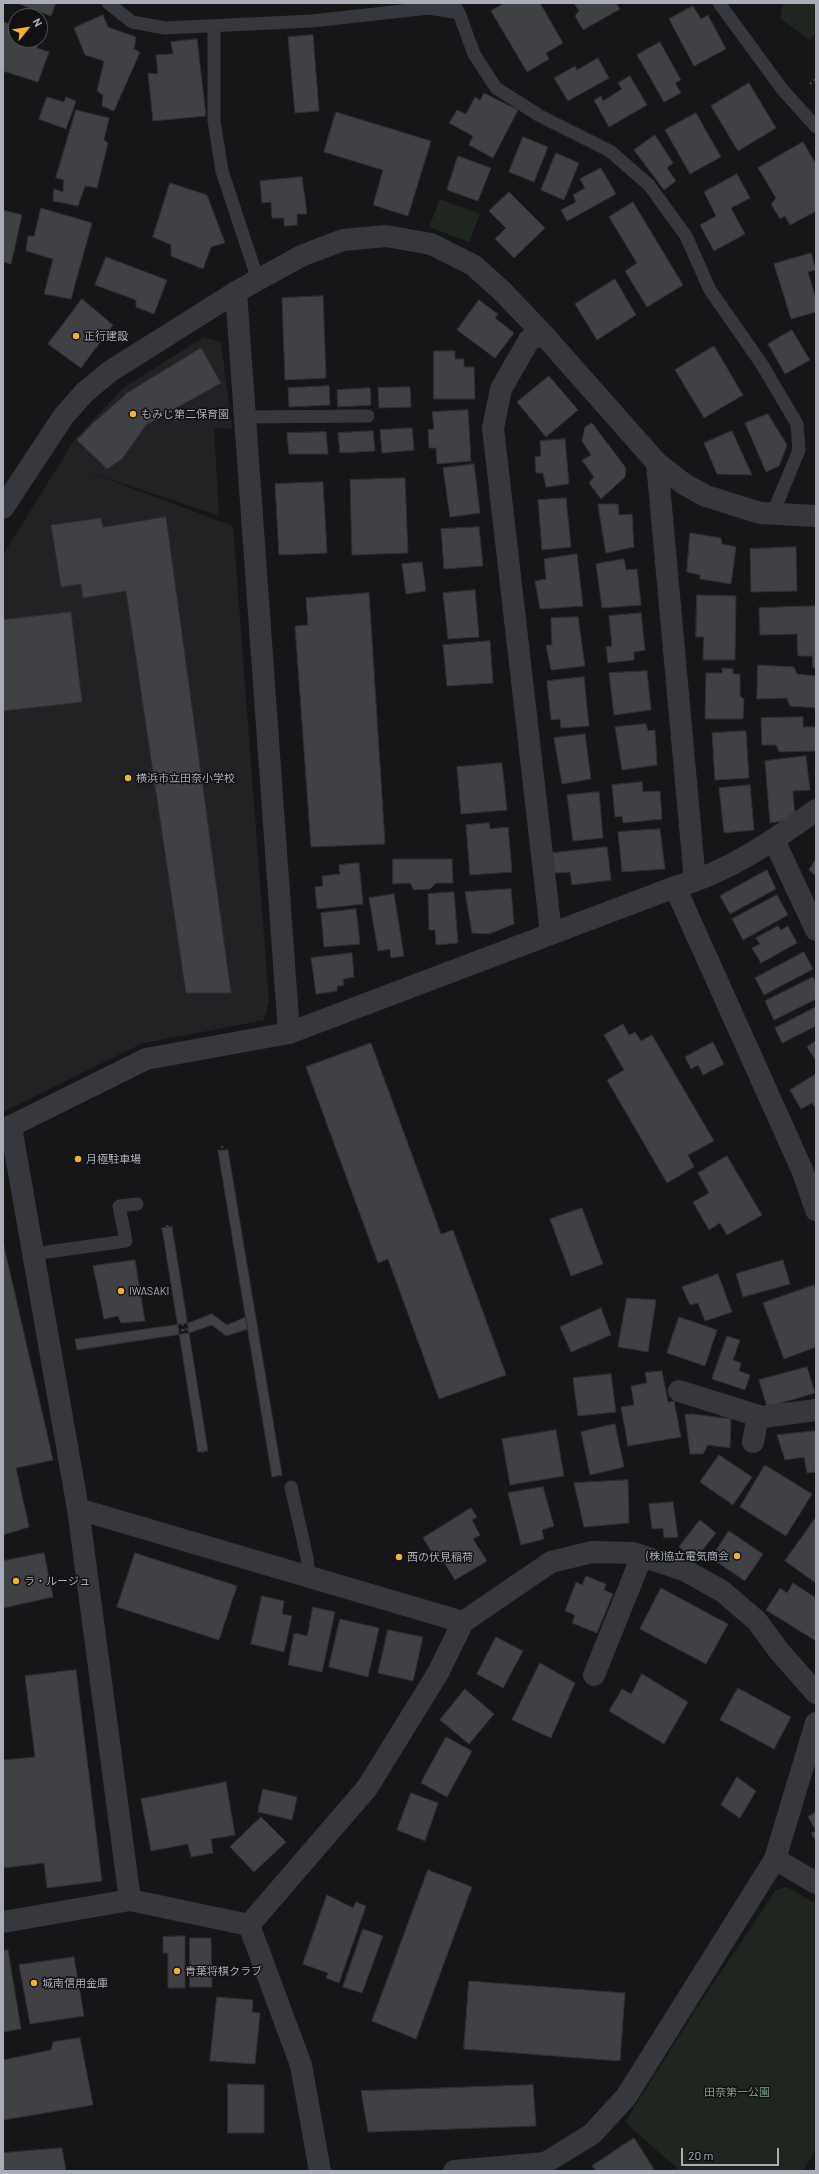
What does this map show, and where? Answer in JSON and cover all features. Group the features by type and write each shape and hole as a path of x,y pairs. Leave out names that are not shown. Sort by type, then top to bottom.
{"street":[{"path":"3,508 63,417 84,393 109,372 143,349 236,292 301,256 343,240 386,236 431,244 473,266 502,291 536,337 657,463 684,484 706,496 760,513 816,516"},
{"path":"236,292 289,1033"},
{"path":"536,337 501,389 493,428 551,933"},
{"path":"657,463 685,884 809,1170 816,1210"},
{"path":"130,1900 78,1509 33,1254 7,1128 146,1059 289,1033 551,933 685,884 774,840 816,810"},
{"path":"774,840 816,930"},
{"path":"679,1391 758,1416 816,1410"},
{"path":"753,1442 758,1416"},
{"path":"78,1509 463,1622"},
{"path":"249,1925 367,1788 438,1673 463,1622 551,1562 592,1552 633,1553 684,1570 722,1591 756,1621 779,1651 816,1693"},
{"path":"594,1676 642,1556"},
{"path":"454,2171 545,2163 592,2134 626,2096 775,1859 816,1723"},
{"path":"775,1859 816,1883"},
{"path":"3,1922 130,1900 249,1925"},
{"path":"249,1925 301,2065 320,2171"}],"lane":[{"path":"108,3 132,22 165,28 312,22 429,8 456,8 474,54 496,88 540,116 610,150 649,185 686,236 710,290 761,363 797,424 798,450 773,513"},
{"path":"719,3 790,98 816,127"},
{"path":"214,27 214,121 222,171 258,280"},
{"path":"244,417 368,416"},
{"path":"33,1254 126,1241 119,1206 137,1204"},
{"path":"291,1487 309,1577"}],"path":[{"path":"222,1146 276,1473"},
{"path":"167,1225 203,1454"},
{"path":"49,1346 183,1330 210,1320 226,1331 251,1321"}],"shaded area":[{"name":"横浜市立田奈小学校","path":"204,337 221,342 232,429 214,428 219,516 83,470 233,526 269,1002 264,1020 141,1044 3,1112 3,555 75,439 123,388"}],"green space":[{"path":"783,3 816,3 816,32 810,40 780,18"},
{"path":"440,199 480,214 469,242 429,227"},
{"name":"田奈第一公園","path":"787,1887 816,1904 816,2149 803,2171 680,2171 625,2122 702,2000 776,1890"}],"building":[{"path":"17,3 56,3 51,16 48,15 48,8 30,8"},
{"path":"505,3 540,3 563,43 546,53 549,59 527,72 491,11"},
{"path":"574,3 616,3 620,9 583,30 575,16 579,11"},
{"path":"693,6 701,19 708,15 726,49 694,66 669,19"},
{"path":"103,15 108,27 136,37 134,49 140,52 114,111 102,106 103,95 97,91 104,61 85,55 74,28"},
{"path":"3,22 8,24 8,48 37,48 49,52 38,82 3,71"},
{"path":"313,35 319,111 295,113 288,37"},
{"path":"197,39 206,116 153,121 148,73 158,74 156,55 173,54 171,42"},
{"path":"660,42 681,80 675,83 681,93 664,102 637,55"},
{"path":"598,58 609,78 568,101 554,78 575,66 577,70"},
{"path":"630,76 647,105 609,127 594,100 601,96 603,101 622,89 618,83"},
{"path":"749,83 776,128 738,151 711,106"},
{"path":"484,93 518,110 493,158 469,145 473,136 449,123 457,110 466,114 475,97 480,100"},
{"path":"47,97 64,102 66,97 76,101 66,129 39,119"},
{"path":"76,110 109,118 104,140 108,143 97,188 85,186 78,206 53,201 54,189 63,192 64,180 56,178"},
{"path":"336,112 431,141 408,216 373,205 383,170 324,152"},
{"path":"696,113 721,157 690,174 665,130"},
{"path":"655,135 673,163 667,168 676,181 664,190 634,150"},
{"path":"523,137 548,147 534,182 509,172"},
{"path":"803,142 816,164 816,211 790,225 785,216 780,219 771,204 776,198 758,168"},
{"path":"556,153 579,163 564,200 541,190"},
{"path":"458,156 491,168 478,201 447,190"},
{"path":"601,168 616,194 567,221 561,210 576,202 573,195 585,188 580,179"},
{"path":"737,174 750,198 731,208 745,234 714,251 700,225 716,216 704,192"},
{"path":"302,177 307,214 297,214 297,225 284,226 284,218 272,218 271,202 262,203 260,181"},
{"path":"170,183 207,195 225,243 211,247 203,269 171,256 171,245 153,237"},
{"path":"509,192 545,228 514,258 495,239 506,228 489,211"},
{"path":"633,202 683,285 647,307 625,271 637,263 609,217"},
{"path":"41,208 92,223 71,299 44,294 53,259 26,251 28,236 34,236"},
{"path":"3,210 22,215 11,264 3,262"},
{"path":"811,253 816,270 808,272 816,299 816,312 791,319 774,264"},
{"path":"106,257 167,280 154,314 136,307 136,300 95,285"},
{"path":"615,279 636,315 597,340 575,304"},
{"path":"323,296 326,378 285,380 282,298"},
{"path":"82,299 113,325 81,368 48,344"},
{"path":"479,300 498,314 495,318 514,333 495,358 457,330"},
{"path":"792,330 810,360 785,374 768,344"},
{"path":"714,346 743,395 704,418 675,370"},
{"path":"201,348 221,383 146,425 122,459 107,469 77,440 91,425 127,393"},
{"path":"434,351 455,351 455,359 464,359 464,367 474,367 475,399 434,399"},
{"path":"549,376 578,410 546,437 517,402"},
{"path":"329,386 330,405 289,407 288,388"},
{"path":"410,387 411,407 379,408 378,388"},
{"path":"370,388 371,405 338,407 337,390"},
{"path":"468,410 471,461 437,464 436,448 429,448 428,430 434,429 432,412"},
{"path":"768,414 787,445 779,466 766,472 745,423"},
{"path":"592,423 626,468 625,477 601,499 589,483 594,477 582,460 591,455 582,441 585,427"},
{"path":"412,428 414,450 382,453 380,430"},
{"path":"373,431 375,451 340,453 338,433"},
{"path":"732,431 752,475 717,474 704,443"},
{"path":"326,432 328,454 289,454 287,433"},
{"path":"565,439 569,484 546,487 543,473 536,473 535,457 541,456 540,441"},
{"path":"474,464 480,513 450,517 443,468"},
{"path":"405,478 408,553 352,555 350,480"},
{"path":"323,482 327,553 279,555 275,484"},
{"path":"566,498 571,547 542,550 538,500"},
{"path":"598,504 618,504 619,515 632,514 634,547 606,553"},
{"path":"166,517 231,993 186,993 126,591 83,598 81,584 61,587 51,525 101,518 103,527"},
{"path":"479,527 483,566 444,569 441,529"},
{"path":"690,533 721,538 722,544 736,547 731,584 700,579 700,575 687,572"},
{"path":"796,547 797,591 751,592 750,549"},
{"path":"577,554 583,606 540,609 535,581 546,579 544,559"},
{"path":"624,559 626,570 637,569 641,605 602,608 596,564"},
{"path":"422,562 426,591 406,594 402,564"},
{"path":"475,590 479,637 448,639 443,593"},
{"path":"369,593 385,844 311,847 295,626 308,625 306,598"},
{"path":"697,595 736,596 735,660 703,660 704,637 696,637"},
{"path":"816,606 816,668 813,668 812,656 798,656 797,634 760,635 759,608"},
{"path":"71,612 82,702 3,711 3,620"},
{"path":"641,613 645,650 634,652 634,660 608,663 606,647 612,646 609,616"},
{"path":"578,617 585,666 551,670 546,645 552,645 551,618"},
{"path":"490,641 493,683 447,686 443,645"},
{"path":"758,665 794,667 797,674 816,676 816,708 790,706 787,698 757,699"},
{"path":"722,668 733,669 733,674 740,674 740,696 744,699 743,719 705,719 706,673 722,673"},
{"path":"647,671 651,710 614,715 609,673"},
{"path":"584,677 589,726 561,728 560,719 551,720 547,681"},
{"path":"803,717 803,727 816,727 816,751 779,752 776,745 762,745 761,718"},
{"path":"646,724 648,731 655,730 657,765 622,770 615,727"},
{"path":"746,731 749,778 715,780 712,733"},
{"path":"585,734 591,779 562,784 554,738"},
{"path":"806,756 810,790 793,791 795,819 770,823 765,761"},
{"path":"502,763 507,810 461,814 457,767"},
{"path":"642,782 643,792 660,791 662,819 623,823 622,816 615,817 612,785"},
{"path":"750,785 754,830 724,833 719,788"},
{"path":"599,792 603,838 573,841 567,795"},
{"path":"489,823 490,829 508,827 512,872 470,875 466,825"},
{"path":"660,829 665,869 622,872 618,832"},
{"path":"607,847 611,880 572,885 570,872 555,873 552,853"},
{"path":"393,859 452,859 453,883 436,883 430,889 414,890 410,883 393,884"},
{"path":"816,859 816,876 809,870"},
{"path":"359,863 363,904 317,909 315,887 323,886 322,876 340,874 339,865"},
{"path":"767,870 776,889 730,914 720,896"},
{"path":"511,889 514,924 489,934 472,933 465,892"},
{"path":"454,892 458,943 436,945 435,930 429,930 428,894"},
{"path":"394,894 404,956 391,958 390,949 378,951 369,898"},
{"path":"777,895 788,915 743,940 732,919"},
{"path":"356,909 360,944 324,947 321,913"},
{"path":"778,926 781,930 788,926 797,943 761,963 752,948 760,944 756,938"},
{"path":"804,952 813,969 764,995 755,978"},
{"path":"352,953 354,977 343,979 344,985 337,986 337,991 316,994 311,958"},
{"path":"813,977 816,983 816,999 774,1020 765,1001"},
{"path":"816,1007 816,1026 782,1043 775,1028"},
{"path":"623,1024 629,1035 635,1032 641,1041 652,1035 714,1141 688,1155 694,1167 667,1183 607,1080 624,1070 604,1035"},
{"path":"816,1041 816,1061 807,1047"},
{"path":"713,1042 724,1064 703,1075 698,1065 691,1069 685,1057"},
{"path":"371,1043 441,1234 453,1230 506,1375 439,1399 388,1259 378,1263 306,1067"},
{"path":"816,1074 816,1109 812,1103 801,1109 790,1090"},
{"path":"228,1150 282,1475 272,1477 218,1151"},
{"path":"727,1156 762,1215 727,1235 720,1223 709,1230 693,1202 709,1193 698,1173"},
{"path":"582,1208 603,1264 571,1276 550,1219"},
{"path":"172,1227 208,1451 198,1452 162,1228"},
{"path":"3,1242 53,1460 16,1468 29,1527 3,1535"},
{"path":"135,1260 145,1321 121,1323 118,1316 104,1319 93,1266"},
{"path":"783,1260 790,1284 743,1297 736,1274"},
{"path":"718,1274 732,1312 705,1321 698,1303 690,1305 682,1287"},
{"path":"814,1285 816,1291 816,1347 784,1359 763,1303"},
{"path":"627,1298 656,1300 648,1352 618,1347"},
{"path":"601,1308 611,1335 571,1352 560,1327"},
{"path":"212,1314 227,1325 246,1317 248,1329 226,1336 212,1325 189,1333 77,1350 75,1339 188,1323"},
{"path":"679,1317 717,1330 705,1366 667,1353"},
{"path":"727,1336 740,1340 733,1360 741,1363 739,1371 750,1375 745,1390 712,1379"},
{"path":"807,1367 815,1393 767,1407 759,1380"},
{"path":"662,1371 668,1402 674,1401 681,1437 628,1446 621,1407 634,1405 631,1386 647,1383 645,1373"},
{"path":"611,1374 616,1412 578,1416 573,1378"},
{"path":"693,1414 731,1419 730,1448 708,1445 703,1454 690,1454 685,1415"},
{"path":"615,1424 624,1467 590,1475 581,1432"},
{"path":"556,1430 564,1476 510,1485 502,1439"},
{"path":"816,1431 816,1472 807,1473 804,1457 785,1460 777,1435"},
{"path":"719,1455 752,1477 733,1505 700,1482"},
{"path":"765,1465 812,1494 786,1536 740,1507"},
{"path":"628,1480 629,1523 584,1527 574,1483"},
{"path":"543,1487 554,1526 542,1530 544,1539 521,1545 508,1493"},
{"path":"673,1502 678,1537 664,1538 663,1528 652,1529 649,1504"},
{"path":"471,1508 477,1517 472,1520 480,1535 473,1539 487,1561 455,1580 438,1553 434,1556 423,1538"},
{"path":"816,1517 816,1583 785,1561"},
{"path":"700,1520 716,1533 695,1559 679,1547"},
{"name":"(株)協立電気商会","path":"729,1531 763,1554 745,1581 711,1558"},
{"path":"44,1553 53,1597 3,1608 3,1561"},
{"path":"135,1553 237,1586 219,1640 117,1607"},
{"path":"586,1576 606,1584 604,1590 613,1594 597,1633 572,1623 575,1615 565,1611 576,1582 582,1585"},
{"path":"793,1583 816,1598 816,1641 766,1610 780,1588 787,1593"},
{"path":"661,1588 728,1624 706,1664 640,1629"},
{"path":"262,1596 284,1601 282,1614 292,1616 284,1652 251,1644"},
{"path":"313,1607 335,1612 322,1672 288,1665 294,1633 307,1636"},
{"path":"340,1619 379,1628 368,1677 329,1667"},
{"path":"388,1630 423,1637 413,1681 378,1673"},
{"path":"496,1637 523,1651 503,1688 477,1674"},
{"path":"540,1663 575,1683 551,1738 512,1720"},
{"path":"76,1670 102,1881 47,1888 44,1863 3,1868 3,1760 35,1757 25,1676"},
{"path":"642,1674 688,1702 664,1744 609,1711 622,1689 631,1694"},
{"path":"738,1688 791,1717 774,1749 720,1720"},
{"path":"465,1689 494,1714 469,1744 440,1720"},
{"path":"446,1737 472,1751 447,1797 421,1783"},
{"path":"737,1777 756,1791 740,1818 721,1805"},
{"path":"226,1782 235,1835 211,1839 213,1853 191,1857 188,1844 151,1851 141,1799"},
{"path":"263,1789 297,1797 292,1820 258,1812"},
{"path":"411,1793 438,1803 425,1841 397,1830"},
{"path":"816,1812 816,1831 808,1817"},
{"path":"261,1817 286,1842 254,1872 230,1847"},
{"path":"816,1831 816,1841 811,1833"},
{"path":"428,1870 472,1887 416,2039 372,2021"},
{"path":"327,1895 353,1908 356,1902 366,1906 339,1983 326,1978 328,1973 303,1964"},
{"path":"363,1929 383,1936 362,1993 343,1987"},
{"name":"青葉将棋クラブ","path":"185,1936 185,1988 168,1988 168,1953 163,1953 163,1937"},
{"path":"190,1938 211,1938 212,1987 190,1987"},
{"path":"8,1950 21,2029 3,2032 3,1951"},
{"path":"74,1957 84,2016 30,2024 19,1965"},
{"path":"469,1981 625,1993 620,2061 464,2049"},
{"path":"217,1997 253,2000 252,2012 260,2013 255,2064 210,2061"},
{"path":"80,2038 93,2105 3,2120 3,2060 51,2050 53,2042"},
{"path":"228,2084 264,2085 264,2133 228,2133"},
{"path":"533,2085 536,2126 368,2132 361,2091"},
{"path":"634,2138 654,2169 651,2171 596,2171 592,2166"},
{"path":"62,2148 66,2171 3,2171 3,2153"}],"place":[{"name":"正行建設","path":"76,336"},
{"name":"もみじ第二保育園","path":"133,414"},
{"name":"横浜市立田奈小学校","path":"128,778"},
{"name":"月極駐車場","path":"78,1159"},
{"name":"IWASAKI","path":"121,1291"},
{"name":"(株)協立電気商会","path":"737,1556"},
{"name":"西の伏見稲荷","path":"399,1557"},
{"name":"ラ・ルージュ","path":"16,1581"},
{"name":"青葉将棋クラブ","path":"177,1971"},
{"name":"城南信用金庫","path":"34,1983"}]}
